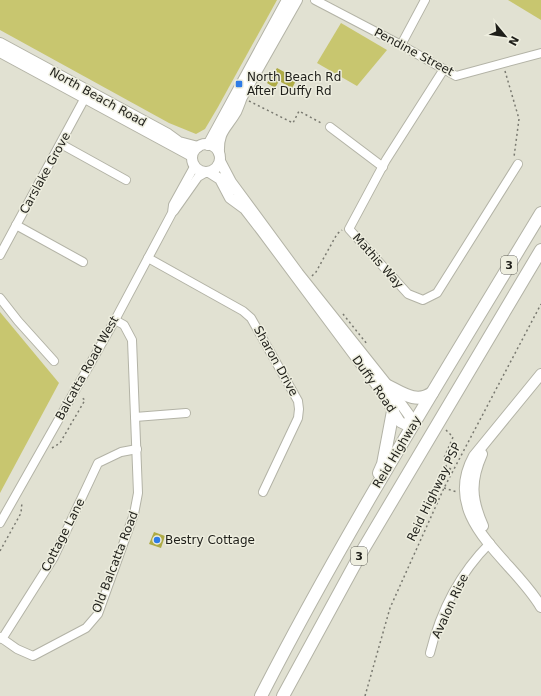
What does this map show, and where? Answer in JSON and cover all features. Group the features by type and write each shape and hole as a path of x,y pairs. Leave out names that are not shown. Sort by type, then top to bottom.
{"highway":[{"name":"Reid Highway","path":"261,696 288,644 360,516 432,393 541,213"},
{"name":"Reid Highway","path":"283,696 361,553 541,250"},
{"path":"388,386 406,395 419,398 425,398 432,393"},
{"path":"360,516 383,464 393,411"},
{"path":"412,428 417,431 423,431 440,420"},
{"path":"412,428 417,444 413,464"}],"main road":[{"path":"287,0 199,149 194,166 207,172 216,168 219,157 218,142 223,129 236,112 242,97 297,0"},
{"name":"North Beach Road","path":"0,43 86,95"},
{"name":"North Beach Road","path":"0,52 168,134 179,142 199,149"},
{"path":"199,149 214,147 219,157"},
{"name":"Duffy Road","path":"219,157 231,182 298,273 388,386 409,415 412,428"},
{"name":"Duffy Road","path":"207,172 220,179 230,198 245,209 381,391 400,422 412,428"},
{"path":"541,374 474,456 464,480 464,494 467,507 476,527 529,588 541,607"}],"street":[{"name":"Pendine Street","path":"315,0 456,76 504,65 541,53"},
{"path":"401,45 425,0"},
{"name":"Mathis Way","path":"444,69 383,167 349,229 408,294 423,300 437,293 518,164"},
{"name":"Carslake Grove","path":"0,255 86,95"},
{"path":"330,127 383,167"},
{"path":"61,144 126,180"},
{"name":"Balcatta Road West","path":"0,523 115,320 172,213 174,205 194,166"},
{"name":"Balcatta Road West","path":"172,213 178,207 198,177 207,172"},
{"path":"16,225 83,262"},
{"name":"Sharon Drive","path":"148,258 244,311 251,318 298,401 298,418 263,492"},
{"path":"0,298 18,321 54,360"},
{"name":"Old Balcatta Road","path":"1,638 17,649 33,656 86,628 98,614 137,504 137,449 132,340 124,325 115,320"},
{"path":"135,417 186,413"},
{"name":"Cottage Lane","path":"1,638 54,557 98,462 121,452 137,449"},
{"name":"Avalon Rise","path":"430,653 434,635 457,584 463,573 490,543"}],"path":[{"path":"504,65 519,119 513,153 518,164"},
{"path":"248,100 293,124 299,111 330,127"},
{"path":"298,273 303,272 314,276 337,234 342,229 349,229"},
{"name":"Reid Highway PSP","path":"365,696 390,608 444,488 541,304"},
{"path":"52,448 60,443 85,400 74,393"},
{"path":"444,488 460,493"},
{"path":"0,551 21,513 22,500"}],"shaded area":[{"path":"0,0 277,0 205,129 196,134 169,123 0,30"},
{"path":"508,0 541,0 541,20"},
{"path":"341,23 387,50 357,86 317,63"},
{"path":"0,312 59,383 0,493"}],"building":[{"path":"277,68 297,79 292,88 279,81 275,88 267,83"},
{"name":"Bestry Cottage","path":"154,532 165,536 161,548 149,544"}],"place":[{"name":"North Beach Rd After Duffy Rd","path":"239,84"},
{"name":"Bestry Cottage","path":"157,540"}]}
